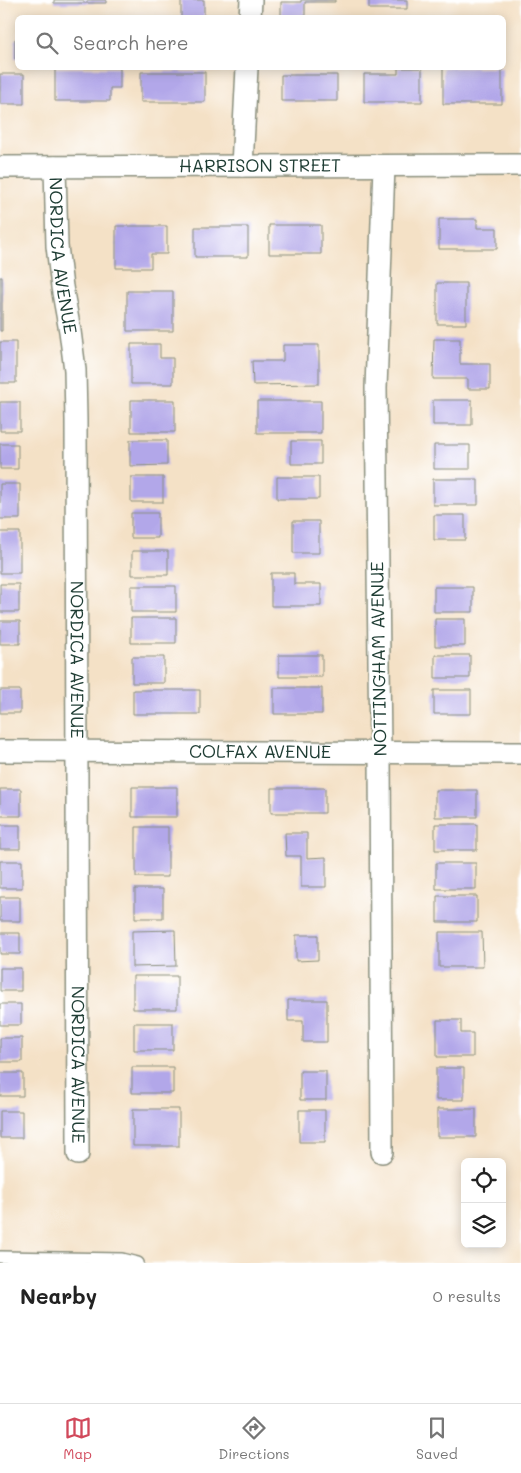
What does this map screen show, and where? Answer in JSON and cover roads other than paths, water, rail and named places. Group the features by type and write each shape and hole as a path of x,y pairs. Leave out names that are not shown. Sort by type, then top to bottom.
{"street":[{"path":"250,15 251,0"},
{"path":"242,166 247,70"},
{"name":"NORDICA AVENUE","path":"55,166 58,246 75,370 78,751 78,1154"},
{"name":"NOTTINGHAM AVENUE","path":"382,1152 376,388 384,166"},
{"name":"HARRISON STREET","path":"0,167 521,166"},
{"name":"COLFAX AVENUE","path":"0,752 521,753"}],"lane":[{"path":"0,1257 122,1258 138,1263"}]}
